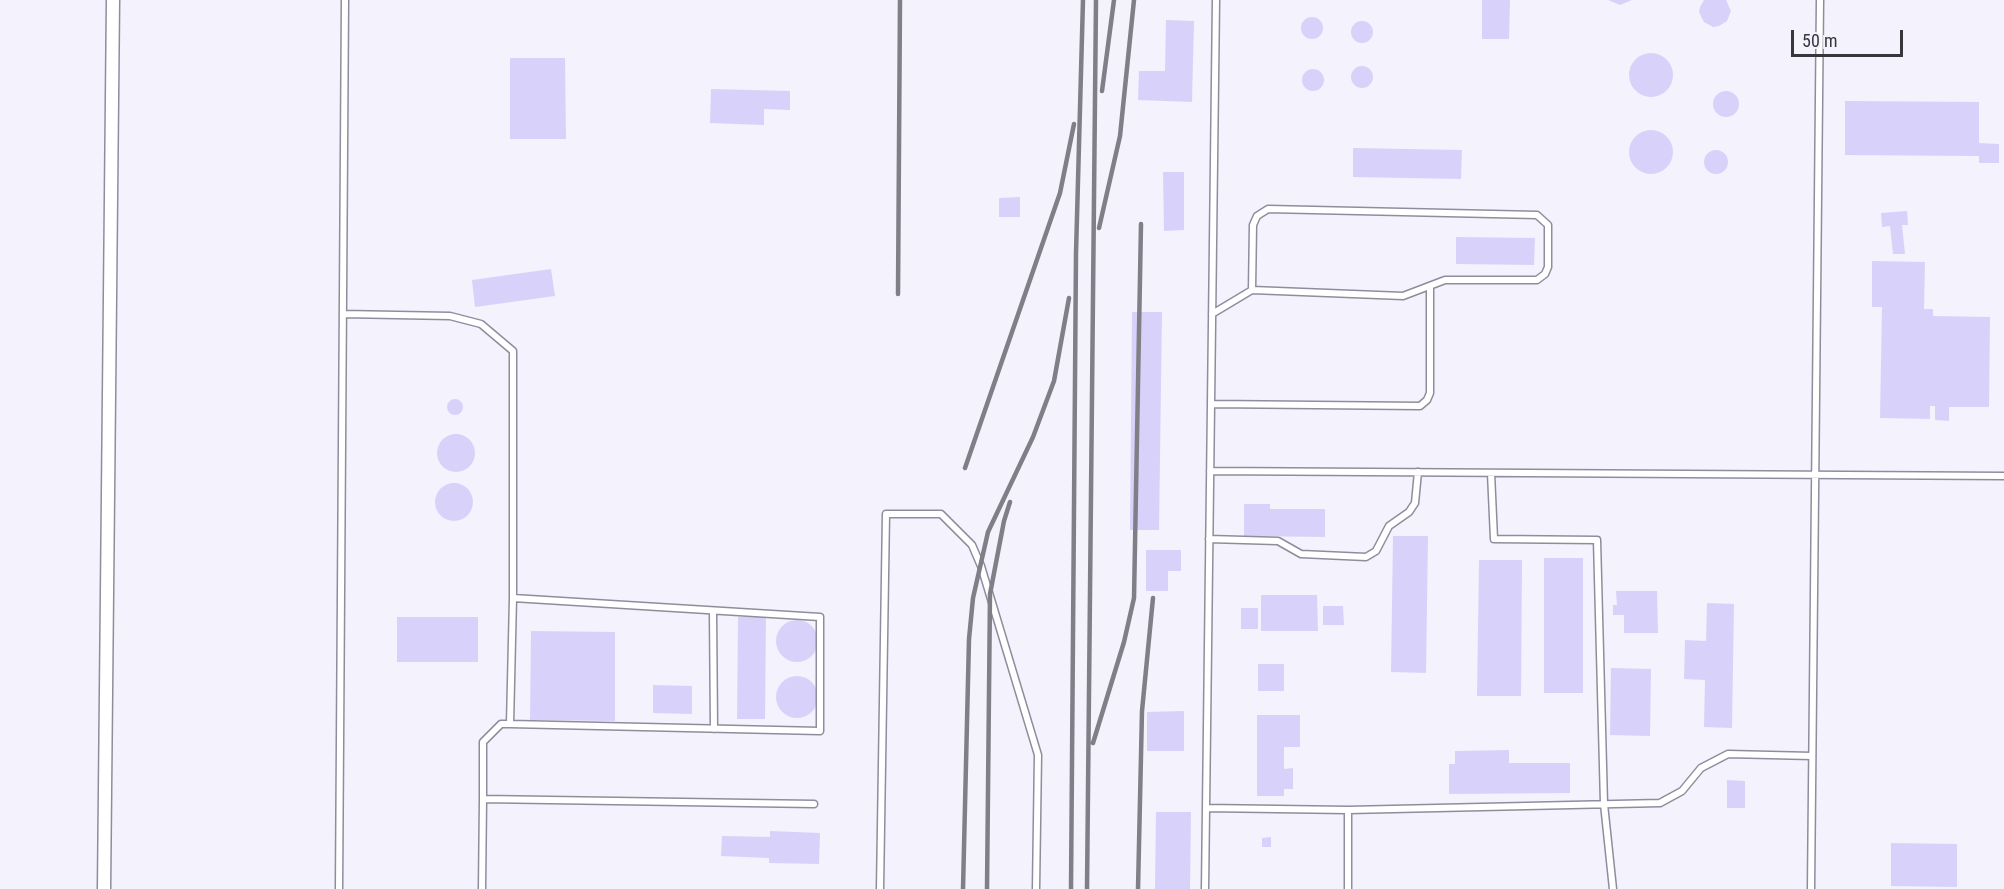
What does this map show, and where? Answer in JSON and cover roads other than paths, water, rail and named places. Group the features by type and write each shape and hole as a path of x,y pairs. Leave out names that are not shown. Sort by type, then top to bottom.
{"street":[{"path":"104,889 113,0"}],"lane":[{"path":"339,889 345,0"},
{"path":"1205,889 1216,0"},
{"path":"1811,889 1820,0"},
{"path":"1212,314 1252,290 1403,296 1445,280 1538,280 1545,274 1548,267 1548,225 1537,214 1268,209 1257,216 1253,225 1252,290"},
{"path":"1211,404 1420,406 1427,400 1430,393 1430,286"},
{"path":"343,314 450,316 481,324 513,351 513,598 510,724"},
{"path":"1210,471 2004,476"},
{"path":"1209,539 1278,542 1301,554 1366,557 1376,551 1389,526 1409,512 1415,503 1418,472"},
{"path":"1491,473 1494,539 1597,540 1604,804 1612,889"},
{"path":"880,889 886,514 941,514 972,545 981,566 1038,755 1036,889"},
{"path":"482,889 483,742 501,724 820,731 820,617 513,598"},
{"path":"713,612 714,729"},
{"path":"1206,808 1348,810 1660,803 1682,791 1701,768 1728,754 1812,756"},
{"path":"483,799 814,804"},
{"path":"1348,810 1348,889"}],"railway":[{"path":"898,294 900,0"},
{"path":"1071,889 1076,253 1083,0"},
{"path":"1087,889 1096,0"},
{"path":"1102,91 1114,0"},
{"path":"1099,228 1120,136 1134,0"},
{"path":"965,468 1060,193 1074,124"},
{"path":"1093,743 1124,642 1134,598 1141,224"},
{"path":"963,889 969,639 973,598 988,532 1033,437 1054,381 1069,298"},
{"path":"987,889 990,594 1004,521 1010,502"},
{"path":"1138,889 1142,711 1153,598"}]}
